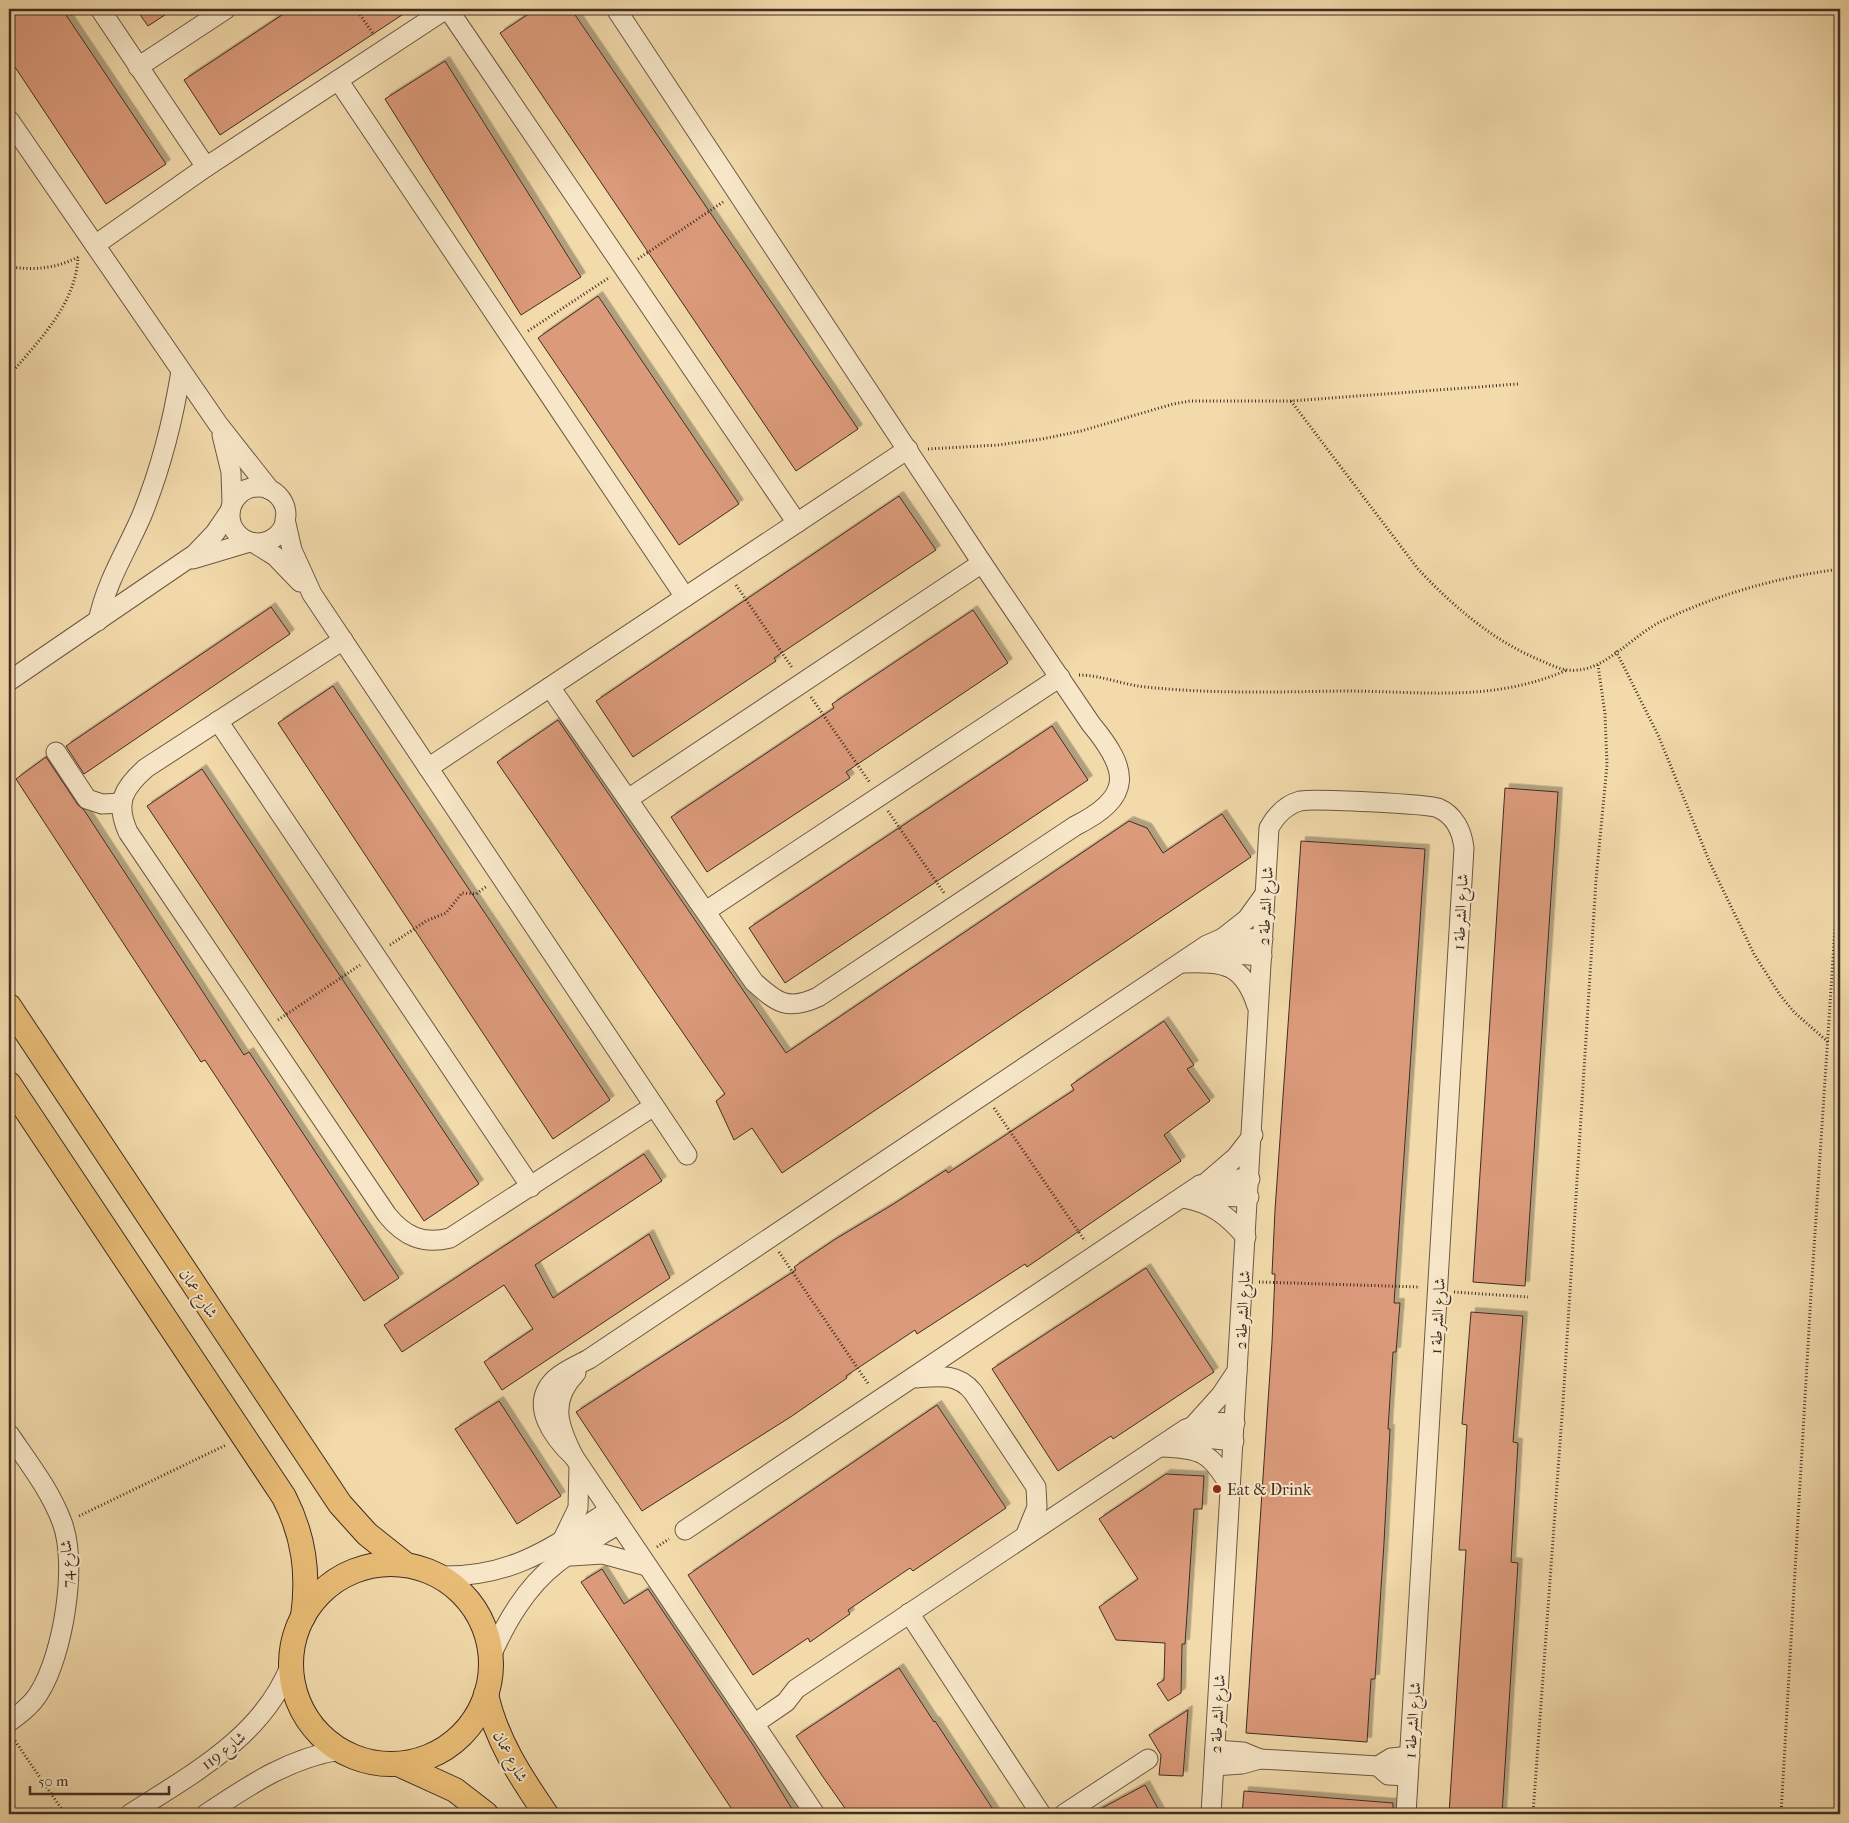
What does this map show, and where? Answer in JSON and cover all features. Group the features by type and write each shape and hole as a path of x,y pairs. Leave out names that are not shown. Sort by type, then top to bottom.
{"main road":[{"name":"شارع عمان","path":"9,1006 340,1504 368,1534 406,1566"},
{"path":"9,1084 284,1497 297,1526 306,1569 303,1617"},
{"path":"381,1565 406,1566 438,1576 455,1588 469,1603 480,1620 488,1639 490,1676 486,1694 476,1716 462,1735 443,1750 421,1760 398,1764 378,1764 358,1759 340,1750 323,1738 310,1722 300,1704 293,1684 292,1664 294,1640 303,1617 317,1597 336,1581 357,1570 381,1565"},
{"name":"شارع عمان","path":"486,1694 502,1744 514,1766 546,1814"},
{"path":"398,1764 455,1790 486,1814"}],"street":[{"path":"100,9 206,168"},
{"path":"138,67 226,9"},
{"path":"95,245 206,168 447,9 797,523"},
{"path":"550,687 754,982 767,994 785,1005 800,1004 818,997 1075,826 1097,802 1106,783 1106,761 1092,724 982,563 616,9"},
{"path":"338,80 685,597"},
{"path":"9,120 218,424 270,490 282,502 292,550 312,594 687,1155"},
{"path":"98,620 109,581 134,532 154,484 172,425 181,371"},
{"path":"218,424 231,472 233,528 238,535 275,556 312,594"},
{"path":"428,768 908,449"},
{"path":"9,681 183,563 211,538 244,490 253,487 270,490"},
{"path":"183,563 252,543 271,540 278,535 285,519"},
{"path":"628,799 982,563"},
{"path":"342,640 146,768 130,782 122,803 122,814 128,832 394,1223 416,1239 428,1241 444,1240 459,1233 654,1106"},
{"path":"706,911 878,795 1060,677"},
{"path":"218,721 531,1187"},
{"path":"56,752 88,799 102,804 122,803"},
{"name":"شارع الشرطة 2","path":"1211,1814 1253,1134 1269,828 1282,811 1299,802 1325,800 1437,807 1454,820"},
{"name":"شارع الشرطة 1","path":"1406,1814 1464,848 1463,838 1454,820"},
{"path":"815,1814 576,1461 559,1423 558,1404 563,1388 589,1359 1207,945 1223,938 1247,919 1265,893"},
{"path":"1223,938 1262,947"},
{"path":"1191,957 1262,947"},
{"path":"1191,957 1234,969 1242,975 1252,989 1259,1013"},
{"path":"686,1530 1202,1185 1226,1167 1253,1134"},
{"path":"1202,1185 1223,1179 1249,1188"},
{"path":"1183,1198 1207,1196 1249,1188"},
{"path":"1183,1198 1206,1203 1216,1208 1229,1218 1246,1237"},
{"path":"751,1719 780,1694 796,1690 1026,1534 1194,1424 1221,1396 1239,1368"},
{"path":"913,1379 949,1377 963,1382 973,1392 1036,1487 1037,1507 1026,1534"},
{"path":"1194,1424 1206,1422 1235,1432"},
{"path":"1168,1442 1205,1438 1235,1432"},
{"name":"شارع 74","path":"9,1434 16,1460 49,1494 62,1524 70,1573 57,1644 47,1679 39,1694 9,1722"},
{"path":"1168,1442 1187,1447 1202,1454 1220,1468 1231,1488"},
{"path":"490,1658 517,1606 564,1549 578,1508 576,1461"},
{"path":"438,1576 461,1577 503,1568 564,1549 614,1517"},
{"path":"564,1549 579,1554 603,1554 647,1566"},
{"path":"909,1613 1041,1814"},
{"name":"شارع 119","path":"130,1814 220,1756 249,1730 275,1697 292,1664"},
{"path":"206,1814 251,1784 285,1766 322,1753 340,1750"},
{"path":"1215,1758 1242,1764 1260,1759 1378,1766 1391,1758 1410,1756"},
{"path":"1064,1814 1148,1759"},
{"path":"1378,1766 1388,1775 1408,1776"}],"path":[{"path":"356,9 384,50"},
{"path":"9,267 43,269 60,266 78,257 95,245"},
{"path":"9,376 66,303 75,282 78,257"},
{"path":"908,449 998,446 1042,439 1081,431 1173,404 1190,401 1291,400 1518,384"},
{"path":"1291,400 1418,569 1437,589 1457,608 1500,640 1523,654 1568,670 1577,671 1598,665 1660,622 1709,601 1786,578 1840,569"},
{"path":"726,570 953,907"},
{"path":"1616,651 1659,737 1710,863 1754,954 1780,996 1794,1012 1828,1042"},
{"path":"1533,1814 1562,1412 1596,880 1606,775 1605,714 1598,665"},
{"path":"1060,677 1087,675 1146,687 1204,691 1468,694 1527,686 1568,670"},
{"path":"1781,1814 1840,851"},
{"path":"985,1095 1096,1256"},
{"path":"770,1238 879,1401"},
{"path":"1244,1281 1438,1290 1528,1297"},
{"path":"62,1524 243,1437"},
{"path":"9,1731 65,1814"}],"building":[{"path":"9,9 62,9 166,164 106,204 9,58"},
{"path":"136,9 174,9 148,26"},
{"path":"291,9 411,9 220,135 184,80"},
{"path":"536,9 571,9 858,429 796,471 500,33"},
{"path":"445,61 581,277 521,315 385,99"},
{"path":"598,296 739,504 679,545 538,338"},
{"path":"899,496 936,550 774,658 776,661 633,757 596,701"},
{"path":"271,607 290,634 84,774 66,746"},
{"path":"973,610 1008,663 846,772 850,778 707,872 671,817 834,708 832,704"},
{"path":"333,686 610,1100 553,1139 278,723"},
{"path":"558,720 786,1053 1129,821 1147,828 1163,853 1222,814 1251,857 782,1173 752,1128 734,1140 716,1101 725,1094 497,762"},
{"path":"1052,726 1088,780 785,983 749,928"},
{"path":"46,757 78,805 84,810 244,1055 249,1052 399,1278 364,1301 205,1060 201,1062 16,779"},
{"path":"202,769 479,1184 424,1221 147,806"},
{"path":"1505,788 1558,792 1525,1286 1473,1282"},
{"path":"1301,841 1425,849 1394,1303 1400,1303 1396,1352 1393,1352 1384,1543 1375,1679 1371,1679 1367,1742 1246,1733 1272,1342 1275,1274 1272,1274 1275,1210"},
{"path":"1164,1021 1194,1065 1187,1069 1210,1101 1164,1135 1181,1161 1027,1267 1025,1264 917,1334 915,1330 846,1376 847,1378 792,1416 642,1511 576,1412 796,1270 794,1267 834,1240 946,1170 948,1173 1074,1090 1071,1085"},
{"path":"644,1154 662,1181 535,1265 553,1298 649,1234 670,1278 502,1390 484,1362 533,1329 504,1285 402,1352 384,1325"},
{"path":"1146,1268 1214,1372 1113,1439 1111,1436 1058,1471 992,1369"},
{"path":"1471,1312 1523,1316 1513,1442 1518,1443 1511,1562 1518,1563 1502,1814 1449,1814 1466,1550 1459,1550 1467,1425 1462,1424"},
{"path":"499,1401 561,1496 517,1524 455,1429"},
{"path":"937,1405 1006,1508 913,1571 910,1568 848,1610 850,1614 810,1642 808,1638 753,1675 688,1575"},
{"path":"1166,1474 1204,1476 1202,1509 1194,1509 1185,1644 1182,1644 1181,1693 1168,1701 1157,1684 1164,1680 1165,1643 1116,1640 1099,1607 1138,1579 1099,1519"},
{"path":"602,1569 624,1604 648,1589 753,1745 795,1814 735,1814 581,1582"},
{"path":"899,1668 996,1814 849,1814 823,1777 796,1736"},
{"path":"1188,1710 1183,1776 1159,1775 1161,1755 1149,1735"},
{"path":"1145,1785 1161,1814 1091,1814"},
{"path":"1244,1791 1393,1803 1393,1814 1242,1814"}],"place":[{"name":"Eat & Drink","path":"1217,1489"}]}
